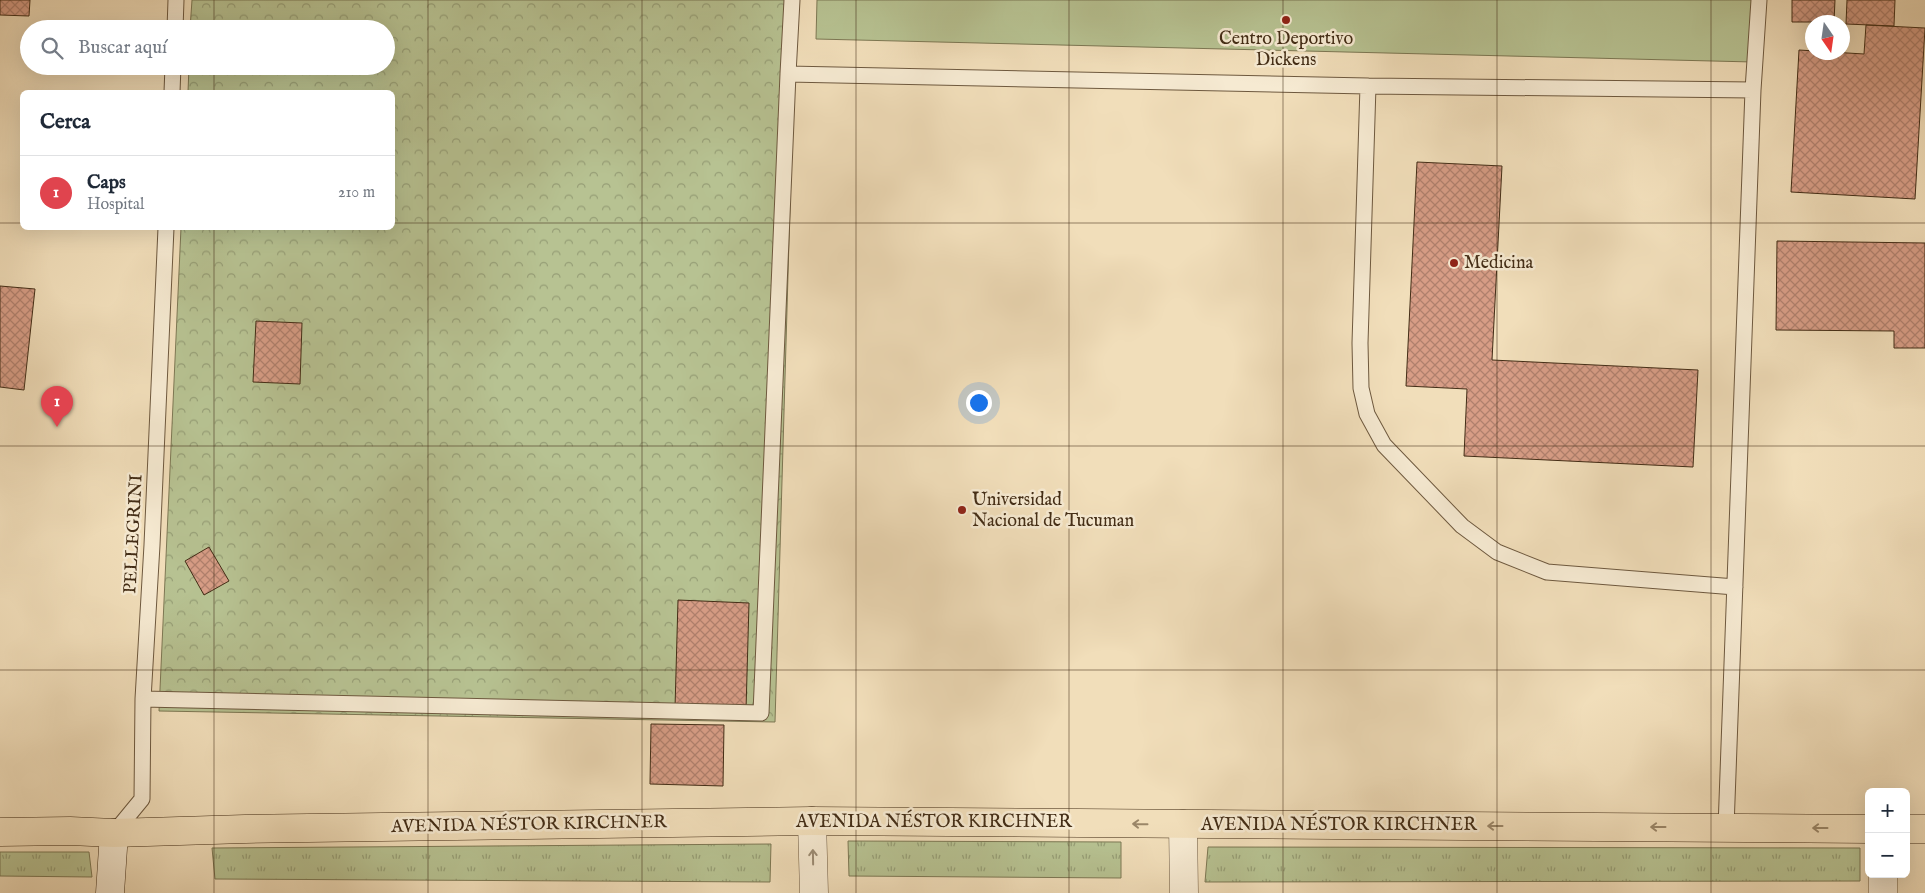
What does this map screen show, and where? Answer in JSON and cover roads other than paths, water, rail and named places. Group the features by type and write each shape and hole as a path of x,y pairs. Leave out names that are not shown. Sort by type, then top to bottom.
{"main road":[{"name":"AVENIDA NÉSTOR KIRCHNER","path":"0,832 70,831 114,833 275,828 812,821 1865,829"},
{"path":"1910,829 1925,829"}],"street":[{"path":"812,821 814,893"},
{"path":"1183,824 1184,893"},
{"path":"110,893 114,833"},
{"path":"1883,878 1883,893"}],"lane":[{"path":"175,20 176,0"},
{"path":"143,699 761,713 792,0"},
{"path":"1726,828 1753,90 1759,0"},
{"path":"788,74 1368,86 1753,90"},
{"path":"172,90 173,75"},
{"path":"1368,86 1360,343 1361,388 1367,414 1384,445 1462,526 1497,552 1547,572 1735,587"},
{"name":"PELLEGRINI","path":"114,833 142,799 143,699 153,536 166,230"}],"place":[{"name":"Centro Deportivo Dickens","path":"1286,20"},
{"name":"Medicina","path":"1454,263"},
{"name":"Caps","path":"57,427"},
{"name":"Universidad Nacional de Tucuman","path":"962,510"}]}
